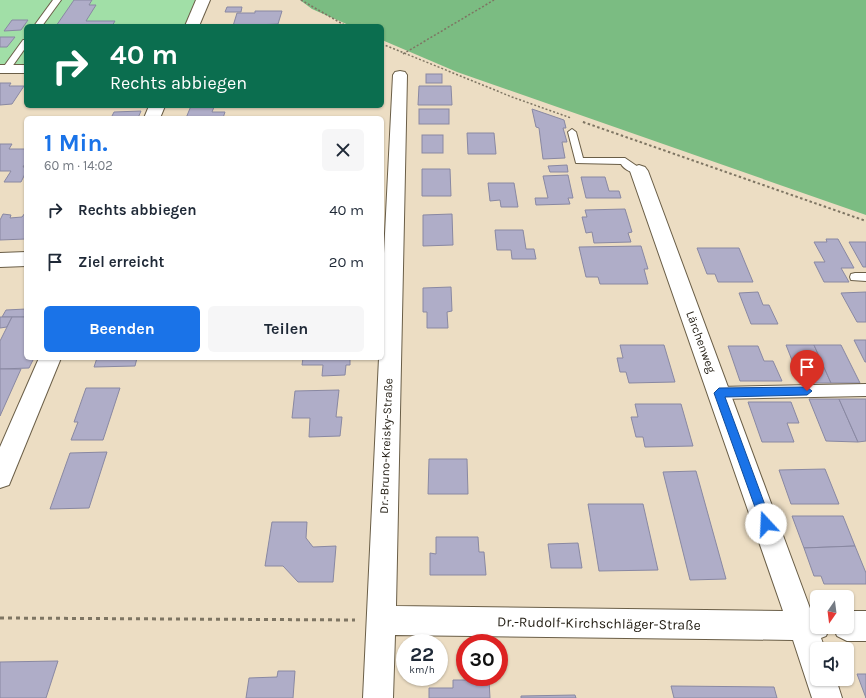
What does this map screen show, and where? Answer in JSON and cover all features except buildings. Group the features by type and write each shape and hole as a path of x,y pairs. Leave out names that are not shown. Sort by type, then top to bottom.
{"street":[{"path":"193,24 203,0"},
{"path":"3,69 24,69"},
{"name":"Dr.-Bruno-Kreisky-Straße","path":"378,698 400,75"},
{"name":"Lärchenweg","path":"639,171 719,393 810,626"},
{"path":"0,260 24,259"},
{"path":"0,476 49,360"},
{"name":"Dr.-Rudolf-Kirchschläger-Straße","path":"380,620 810,626"},
{"path":"854,626 866,626"},
{"path":"823,686 827,698"}],"lane":[{"path":"39,24 57,0"},
{"path":"3,69 24,44"},
{"path":"572,132 579,161 625,161 626,165 639,171"},
{"path":"719,393 866,390"}],"path":[{"path":"302,0 343,24"},
{"path":"403,54 494,0"},
{"path":"384,45 403,54 512,97 866,221"},
{"path":"0,618 380,620"}],"green space":[{"path":"0,0 197,0 186,24 24,24 24,67 0,67"},
{"path":"300,0 866,0 866,215 457,72 384,41 384,24 346,24 312,9"}],"route":[{"path":"766,524 719,393 807,391"}]}
